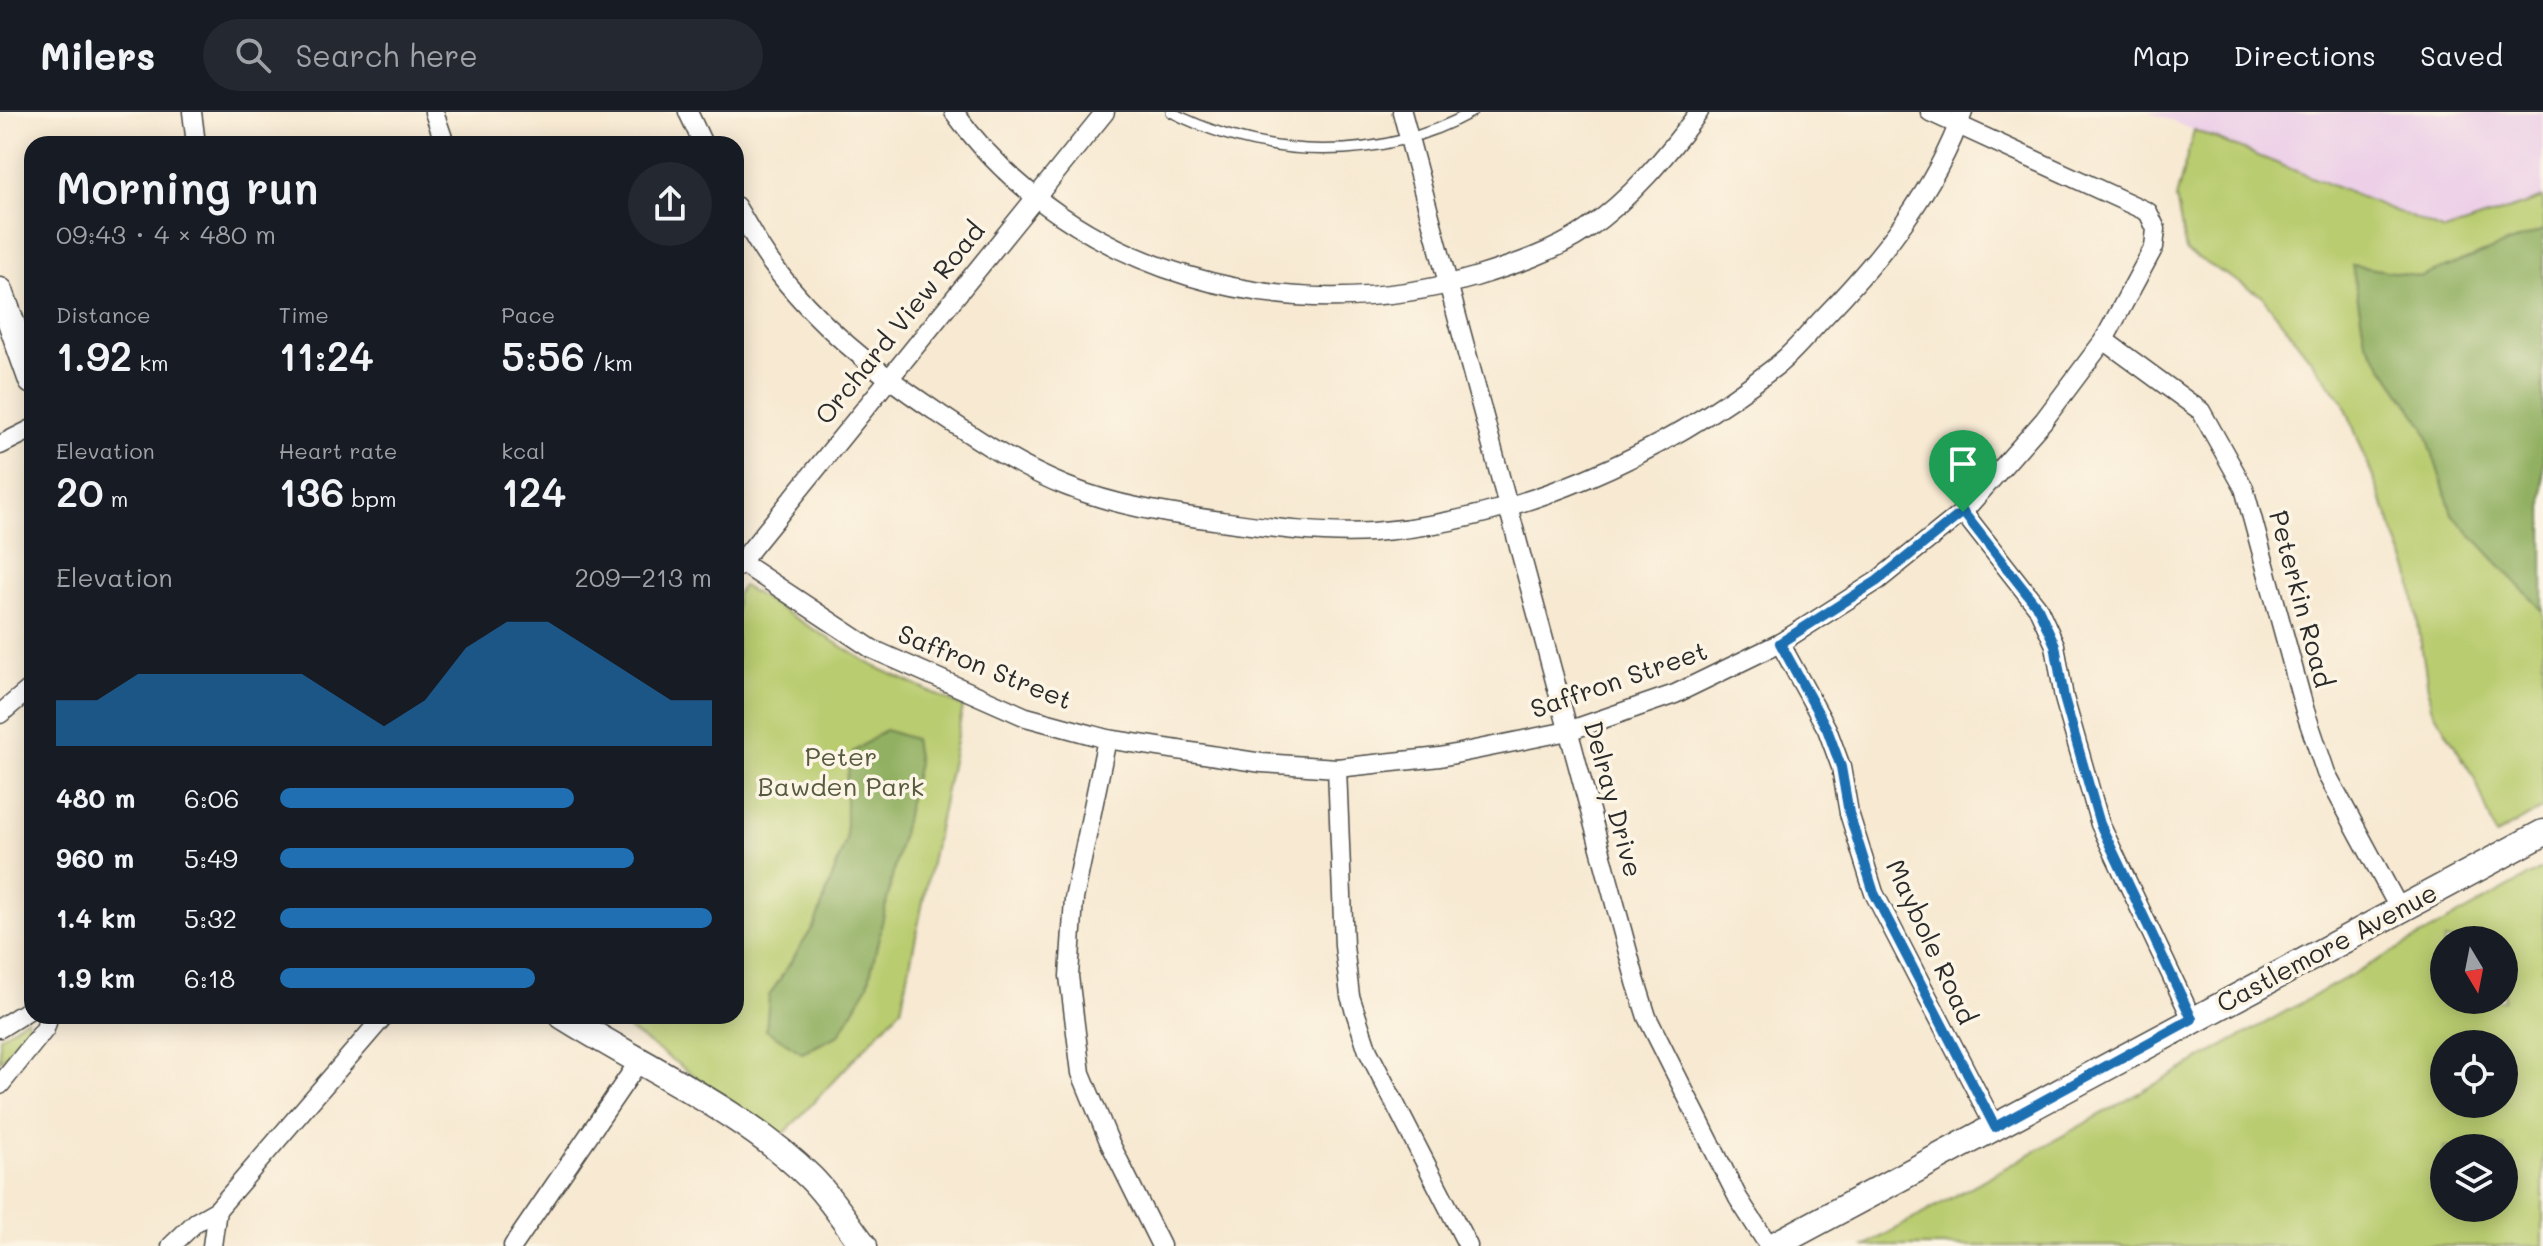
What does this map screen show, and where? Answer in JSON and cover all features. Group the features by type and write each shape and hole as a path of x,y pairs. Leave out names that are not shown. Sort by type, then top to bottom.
{"street":[{"path":"192,112 195,136"},
{"path":"434,112 442,136"},
{"path":"688,112 699,136"},
{"path":"954,112 997,163 1035,196 1136,259 1184,276 1302,299 1365,299 1449,284 1512,266 1586,231 1643,180 1699,112"},
{"name":"Orchard View Road","path":"744,554 1105,112"},
{"name":"Delray Drive","path":"1402,112 1647,1017 1738,1198 1771,1246"},
{"name":"Saffron Street","path":"744,567 872,649 1026,717 1107,739 1262,763 1337,768 1440,757 1568,731 1675,694 1780,643 1877,581 1963,512 2044,420 2104,340 2154,247 2156,229 2148,212 1960,118 1930,112"},
{"path":"744,219 772,265 828,328 888,379 1004,458 1068,487 1151,512 1292,531 1372,532 1447,522 1507,508 1611,467 1710,413 1778,365 1859,281 1917,205 1960,118"},
{"path":"0,291 24,358"},
{"name":"Peterkin Road","path":"2104,340 2201,411 2244,488 2305,711 2326,773 2400,910"},
{"path":"0,445 24,433"},
{"path":"1963,512 2038,608 2049,633 2100,824 2192,1019"},
{"name":"Maybole Road","path":"1780,643 1827,729 1841,767 1849,813 1874,893 1995,1127"},
{"path":"0,714 24,694"},
{"path":"1107,739 1074,899 1069,976 1081,1073 1109,1141 1161,1246"},
{"path":"1337,768 1344,946 1350,996 1368,1051 1468,1246"},
{"name":"Castlemore Avenue","path":"1771,1246 2543,833"},
{"path":"0,1028 24,1013"},
{"path":"0,1085 47,1024"},
{"path":"171,1246 196,1222 217,1210 377,1024"},
{"path":"576,1024 708,1102 768,1143 812,1179 864,1246"},
{"path":"513,1246 638,1063"},
{"path":"212,1246 217,1210"}],"lane":[{"path":"1171,112 1227,136 1287,148 1346,150 1408,138 1472,112"}],"shaded area":[{"path":"2149,112 2543,112 2543,198 2445,231"}],"green space":[{"path":"2194,130 2445,231 2543,198 2543,808 2496,835 2475,779 2431,707 2410,573 2344,403 2262,296 2186,251 2176,198"},
{"path":"2543,230 2543,611 2452,514 2424,427 2365,340 2352,265 2421,277"},
{"name":"Peter Bawden Park","path":"744,587 874,666 963,707 901,1009 781,1137 621,1024 744,1024"},
{"path":"885,730 914,739 918,763 868,985 839,1035 802,1053 766,1030 769,996 815,924 846,840 846,781 853,752"},
{"path":"2543,868 2543,1246 1865,1246 2430,931 2430,1014 2518,1014 2518,926 2439,926"},
{"path":"24,1020 24,1024 28,1024 0,1062 0,1037"}],"route":[{"path":"1963,512 2038,608 2055,645 2064,698 2100,824 2192,1019 1995,1127 1874,893 1849,813 1841,767 1827,729 1780,643 1877,581 1963,512"}]}
